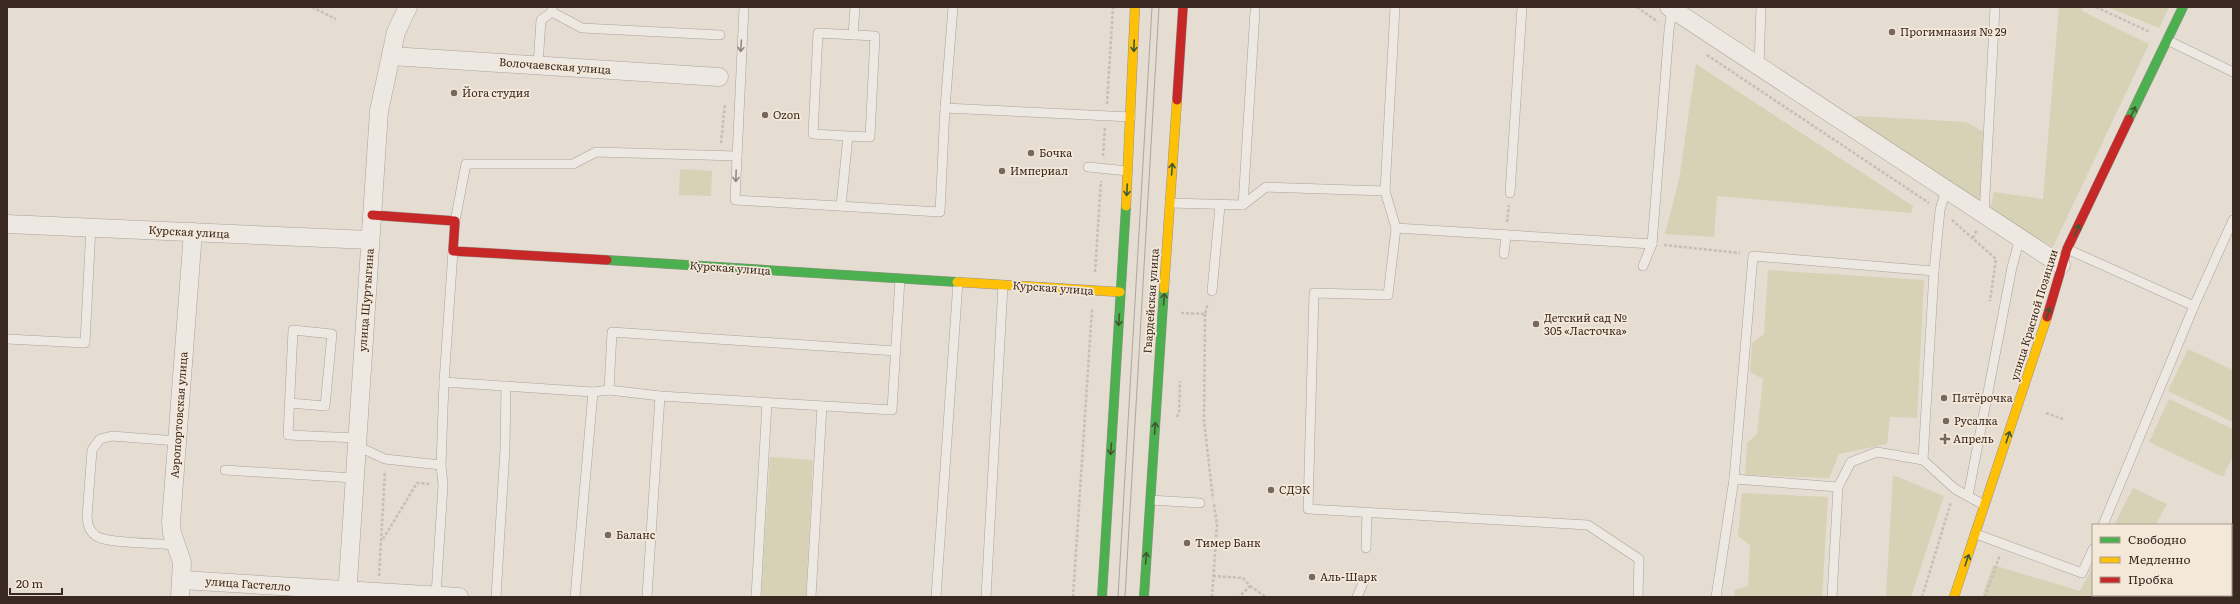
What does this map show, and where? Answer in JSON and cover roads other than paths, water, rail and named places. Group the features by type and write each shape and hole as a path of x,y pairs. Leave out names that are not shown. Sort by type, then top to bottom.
{"street":[{"name":"улица Шуртыгина","path":"347,593 379,110 396,32 408,7"},
{"path":"1102,597 1128,171 1135,7"},
{"name":"Гвардейская улица","path":"1144,597 1183,7"},
{"name":"улица Красной Позиции","path":"1954,597 2050,307 2064,257 2183,7"},
{"path":"1671,8 2020,238 2064,257"},
{"name":"Волочаевская улица","path":"391,56 719,77"},
{"path":"372,215 455,221 453,251"},
{"name":"Курская улица","path":"7,224 370,240"},
{"name":"Аэропортовская улица","path":"181,588 182,562 176,545 171,522 193,232"},
{"name":"Курская улица","path":"453,251 1120,292"},
{"name":"улица Гастелло","path":"181,588 347,593 378,592 459,597"}],"lane":[{"path":"744,7 739,77 735,200 940,212 945,108 953,7"},
{"path":"854,35 855,7"},
{"path":"1395,7 1385,191 1396,228 1388,295 1314,293 1308,510 1588,525 1638,559 1638,597"},
{"path":"1510,193 1522,7"},
{"path":"1759,66 1761,7"},
{"path":"1984,214 1995,7"},
{"path":"1643,266 1652,244 1668,30 1671,8"},
{"path":"538,65 541,20 552,10 582,28 720,35"},
{"path":"1242,205 1255,11"},
{"path":"818,33 876,36 870,137 848,136 813,134 818,33"},
{"path":"2167,40 2233,72"},
{"path":"719,77 739,77"},
{"path":"945,108 1131,117"},
{"path":"841,206 848,136"},
{"path":"455,221 466,164 573,164 596,152 737,156"},
{"path":"1088,167 1128,171"},
{"path":"1170,203 1220,206 1242,205 1266,187 1385,191"},
{"path":"1922,460 1934,271 1940,210 1946,190"},
{"path":"1212,291 1220,206"},
{"path":"2103,524 2194,306 2233,220"},
{"path":"7,339 85,343 91,227"},
{"path":"1396,228 1652,244"},
{"path":"1504,254 1506,235"},
{"path":"1968,496 2011,272 2020,238"},
{"path":"436,596 443,485 441,465 444,382 453,251"},
{"path":"1716,597 1734,479 1753,256 1934,271"},
{"path":"2064,257 2194,306"},
{"path":"444,382 593,392 609,390 660,396 892,410 900,278"},
{"path":"936,597 958,282"},
{"path":"986,597 1003,285"},
{"path":"290,403 325,406 332,334 293,330 288,434 357,442 386,459 441,465"},
{"path":"609,390 612,332 896,351"},
{"path":"496,597 505,449 506,386"},
{"path":"575,597 593,392"},
{"path":"647,597 660,396"},
{"path":"756,597 767,403"},
{"path":"811,597 822,406"},
{"path":"176,545 104,539 92,533 87,517 92,450 100,439 112,436 177,441"},
{"path":"1832,597 1838,487 1852,462 1877,452 1922,460 1955,489 1985,506"},
{"path":"225,470 354,478"},
{"path":"1734,479 1838,487"},
{"path":"1150,500 1200,503"},
{"path":"1366,548 1367,512"},
{"path":"1976,534 2082,573 2092,551"},
{"path":"1357,597 1365,578"}],"tram line":[{"path":"1118,597 1152,7"},
{"path":"1125,597 1159,7"}],"place":[{"name":"Прогимназия № 29","path":"1892,32"},
{"name":"Йога студия","path":"454,93"},
{"name":"Ozon","path":"765,115"},
{"name":"Бочка","path":"1031,153"},
{"name":"Империал","path":"1002,171"},
{"name":"Детский сад № 305 «Ласточка»","path":"1536,324"},
{"name":"Пятёрочка","path":"1944,398"},
{"name":"Русалка","path":"1946,421"},
{"name":"Апрель","path":"1945,439"},
{"name":"СДЭК","path":"1271,490"},
{"name":"Баланс","path":"608,535"},
{"name":"Тимер Банк","path":"1187,543"},
{"name":"Аль-Шарк","path":"1312,577"}]}
